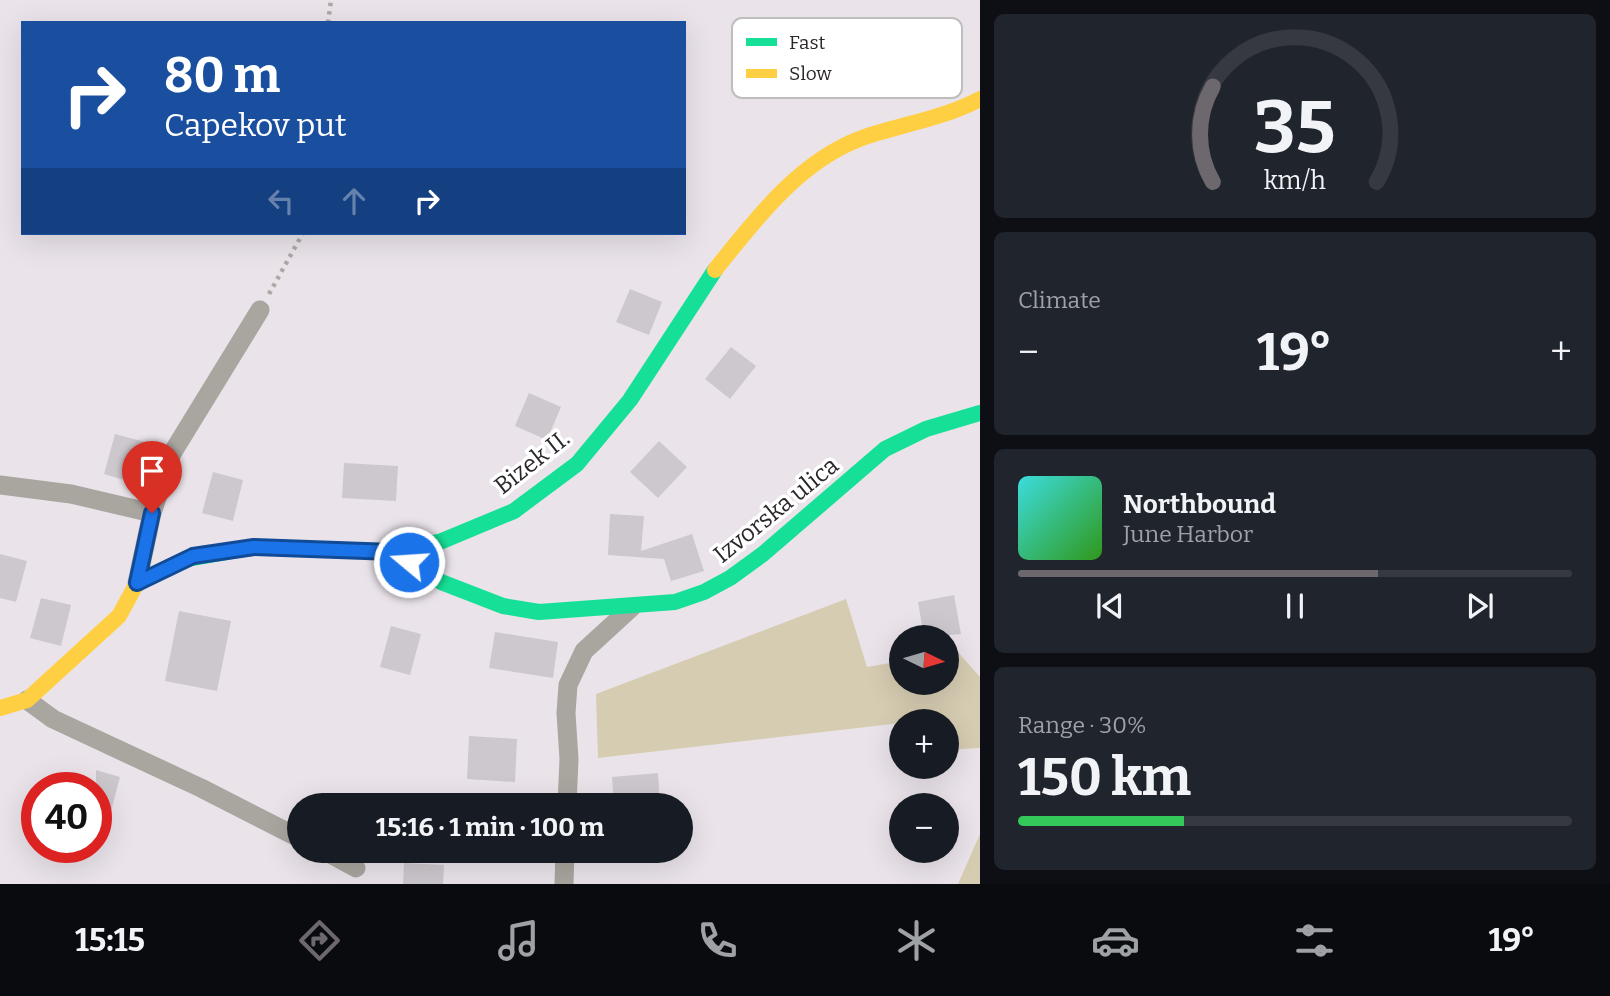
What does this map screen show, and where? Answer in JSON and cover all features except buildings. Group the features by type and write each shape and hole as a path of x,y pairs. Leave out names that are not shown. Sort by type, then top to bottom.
{"street":[{"name":"Bizek II.","path":"137,583 193,556 254,547 393,552 442,541 514,511 577,464 629,400 708,279 786,187 828,157 860,139 955,112 980,99"},
{"path":"0,708 27,700 118,616 137,583 152,513 171,455 260,310"},
{"name":"Izvorska ulica","path":"393,552 441,582 503,606 539,612 675,602 704,592 730,578 885,449 926,429 980,413"},
{"path":"0,485 71,494 152,513"},
{"path":"568,793 568,685 584,651 632,607"},
{"path":"27,700 53,719 201,788 287,832"},
{"path":"348,863 356,867"},
{"path":"564,884 565,863"}],"path":[{"path":"328,21 331,0"},
{"path":"260,310 302,235"}],"shaded area":[{"path":"846,599 867,667 889,663 889,695 959,695 959,653 980,677 980,748 959,749 959,709 889,709 889,724 598,758 596,694"},
{"path":"980,834 980,884 958,884"}],"traffic: fast":[{"path":"186,559 254,547 393,552 442,541 514,511 577,464 630,400 715,270"},
{"path":"393,552 441,582 503,606 539,612 675,602 704,592 730,578 763,554 885,449 926,429 980,413"}],"traffic: slow":[{"path":"715,270 762,212 818,161 862,138 937,116 980,99"},
{"path":"0,708 27,700 119,616 137,583 186,559"}],"route":[{"path":"152,513 137,583 193,556 254,547 393,552 409,562"}]}
